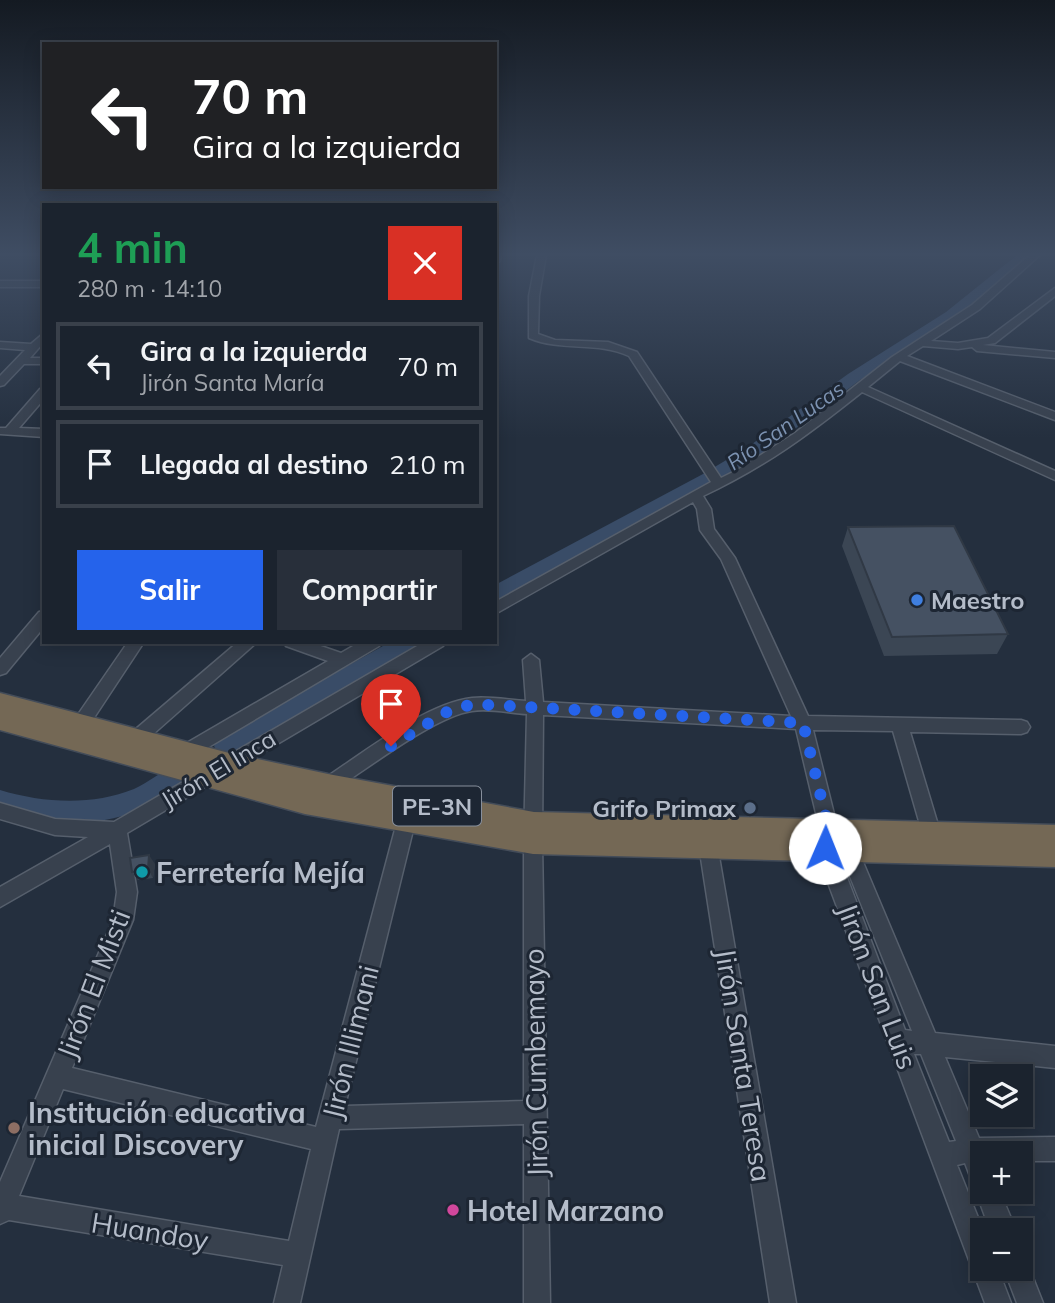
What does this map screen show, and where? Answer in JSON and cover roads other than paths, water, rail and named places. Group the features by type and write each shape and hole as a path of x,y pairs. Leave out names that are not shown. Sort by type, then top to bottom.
{"highway":[{"name":"PE-3N","path":"0,702 76,731 195,764 328,785 533,833"},
{"name":"PE-3N","path":"0,720 136,739 195,764 305,803 405,822 533,833 707,836 1055,855"},
{"name":"PE-3N","path":"834,842 932,835 1055,837"}],"street":[{"path":"534,316 533,336 545,341 614,346 633,354 716,479"},
{"path":"497,608 695,495 716,479 799,436 899,357 963,316"},
{"path":"958,346 995,338 1024,316"},
{"path":"0,383 42,338"},
{"path":"995,338 1024,345 1055,348"},
{"path":"995,338 999,350"},
{"path":"922,343 1055,355"},
{"path":"0,348 28,353 42,360"},
{"path":"899,357 1055,416"},
{"path":"860,387 1055,476"},
{"path":"5,431 42,393"},
{"path":"5,431 42,433"},
{"path":"695,495 704,509 707,530 728,558 803,723 834,842"},
{"path":"0,669 42,617"},
{"path":"76,731 135,644"},
{"path":"136,739 247,644"},
{"path":"298,644 342,660"},
{"path":"195,764 342,660 370,644"},
{"name":"Jirón El Inca","path":"0,898 117,830 195,764 433,644"},
{"name":"Jirón Cumbemayo","path":"531,660 535,708 533,833 537,1303"},
{"path":"328,785 434,719 461,706 803,723 1021,727"},
{"path":"900,726 932,835"},
{"path":"0,811 55,827 117,830"},
{"name":"Jirón Illimani","path":"287,1303 405,822"},
{"name":"Jirón El Misti","path":"1,1209 123,920 127,892 117,830"},
{"name":"Jirón Santa Teresa","path":"707,836 783,1303"},
{"name":"Jirón San Luis","path":"834,842 900,1041 970,1230"},
{"name":"Jirón San Luis","path":"834,842 928,1044 970,1145"},
{"path":"900,1041 1055,1057"},
{"path":"57,1076 328,1129 537,1112"},
{"path":"1033,1149 1055,1149"},
{"path":"942,1156 970,1150"},
{"name":"Huandoy","path":"1,1209 298,1255"},
{"path":"990,1281 998,1303"},
{"path":"1022,1281 1030,1303"}],"waterway":[{"name":"Río San Lucas","path":"497,593 710,478 754,451 854,377 950,316"},
{"name":"Río San Lucas","path":"227,746 406,644"},
{"name":"Río San Lucas","path":"0,801 52,812 88,811 140,798 177,776"}],"place":[{"name":"Maestro","path":"917,600"},
{"name":"Grifo Primax","path":"750,808"},
{"name":"Ferretería Mejía","path":"142,872"},
{"name":"Institución educativa inicial Discovery","path":"14,1128"},
{"name":"Hotel Marzano","path":"453,1210"}]}
